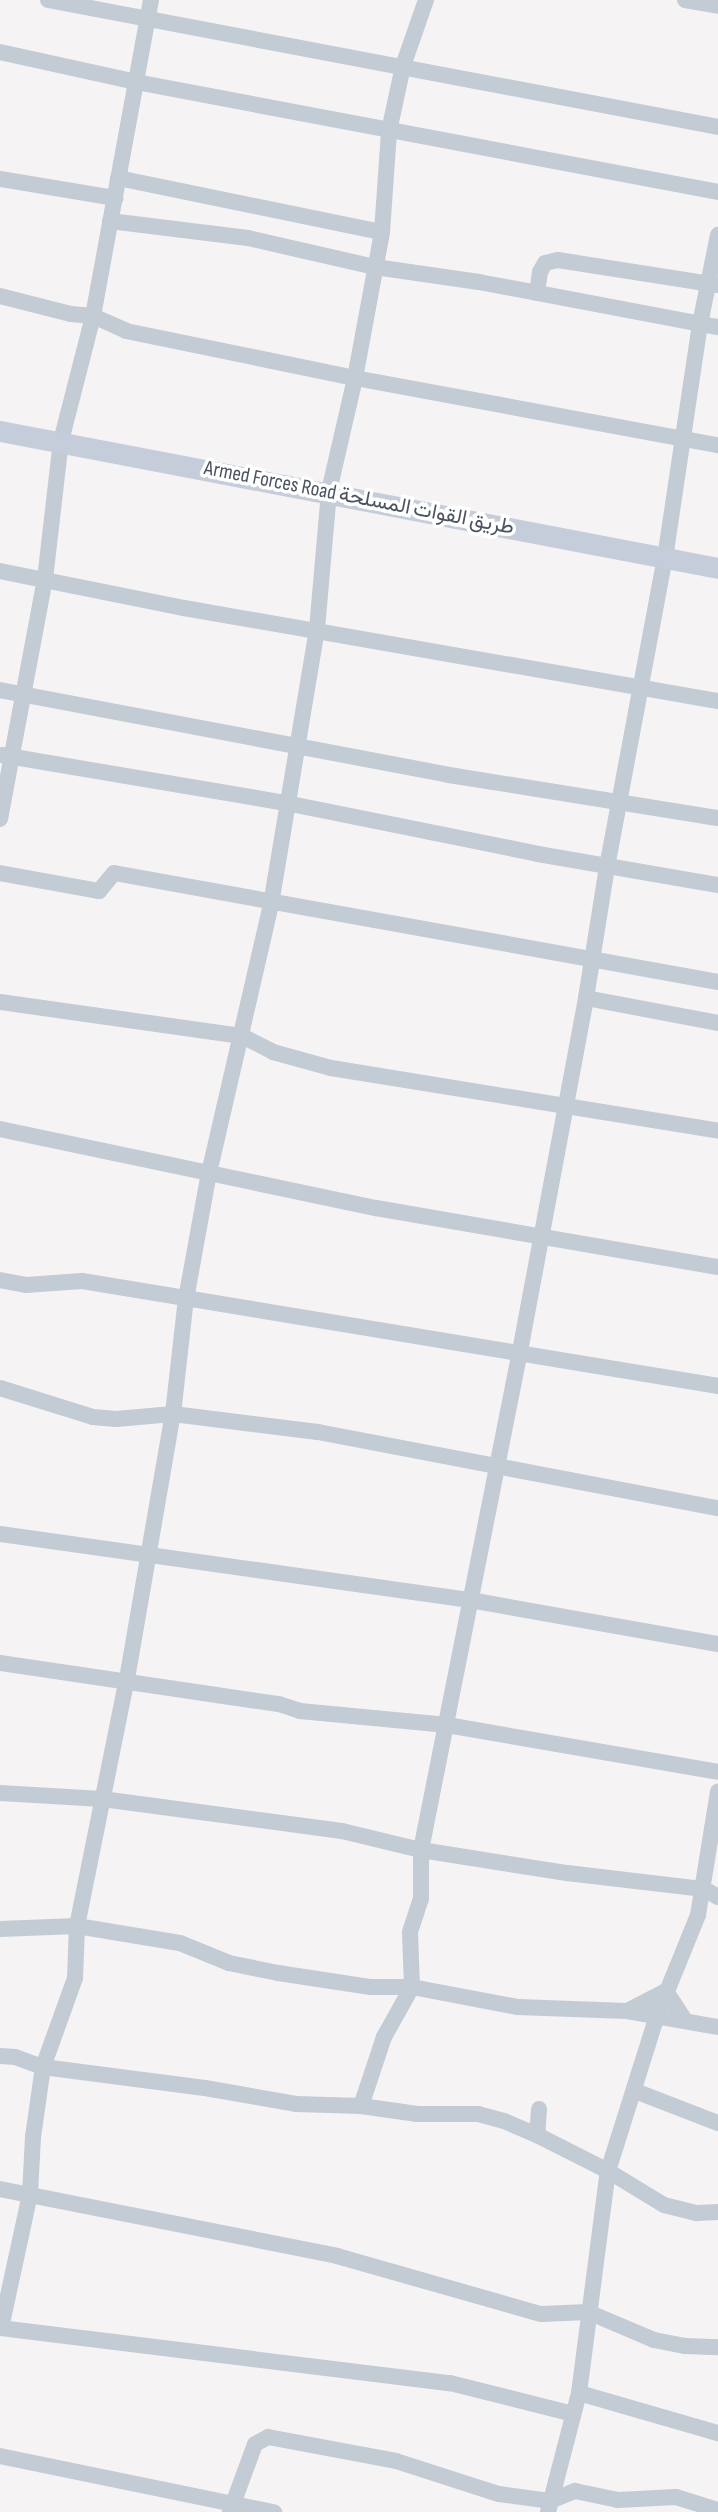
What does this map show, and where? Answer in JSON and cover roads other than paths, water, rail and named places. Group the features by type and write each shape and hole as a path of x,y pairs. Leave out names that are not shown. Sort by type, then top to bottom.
{"street":[{"path":"48,0 718,127"},
{"path":"0,819 5,756 24,694 45,579 61,441 93,316 151,0"},
{"path":"426,0 403,66 390,131 382,232 355,378 329,491 317,629 271,904 209,1173 186,1299 173,1414 127,1679 77,1926 75,1978 43,2067 33,2137 30,2194 0,2328 450,2383 573,2414"},
{"path":"685,0 718,6"},
{"path":"0,52 136,82 718,192"},
{"path":"118,178 382,232"},
{"path":"0,179 115,198"},
{"path":"110,221 248,238 375,267 537,293 718,327"},
{"path":"361,2106 384,2037 412,1987 410,1932 421,1899 421,1850 520,1351 586,998 607,867 665,558 700,324 714,284 718,235"},
{"path":"537,293 540,272 545,263 558,260 714,284"},
{"path":"0,296 71,314 93,316 127,331 355,378 718,445"},
{"name":"Armed Forces Road طريق القوات المسلحة","path":"0,431 329,491 718,568"},
{"path":"0,571 184,608 317,629 718,701"},
{"path":"0,690 449,775 718,818"},
{"path":"5,756 286,803 607,867 718,885"},
{"path":"0,873 99,891 114,873 271,904 718,982"},
{"path":"586,998 718,1023"},
{"path":"0,1002 242,1036 273,1052 331,1069 718,1131"},
{"path":"0,1129 540,1238 718,1267"},
{"path":"0,1280 26,1285 82,1281 520,1351 718,1386"},
{"path":"0,1388 93,1417 116,1419 173,1414 318,1432 718,1508"},
{"path":"0,1534 470,1600 718,1644"},
{"path":"0,1662 127,1679 279,1704 300,1711 447,1725 718,1772"},
{"path":"549,2506 579,2393 608,2171 666,1991 711,1893 718,1792"},
{"path":"0,1793 102,1799 342,1831 421,1850 711,1893"},
{"path":"0,1929 77,1926 180,1943 229,1963 278,1973 371,1987 412,1987 518,2007 627,2011 718,2026"},
{"path":"627,2011 666,1991"},
{"path":"666,1991 685,2020"},
{"path":"0,2056 15,2057 43,2067 205,2088 296,2104 361,2106 418,2114 478,2115 505,2121 537,2135 608,2171 664,2206 697,2213 718,2212"},
{"path":"635,2091 718,2123"},
{"path":"537,2135 539,2109"},
{"path":"0,2189 337,2256 541,2314 588,2312 654,2340 685,2346 718,2347"},
{"path":"579,2393 718,2433"},
{"path":"231,2508 255,2444 268,2437 396,2461 499,2494 549,2506 575,2491 618,2500 676,2497 718,2510"},
{"path":"0,2456 231,2508 274,2512"}]}
